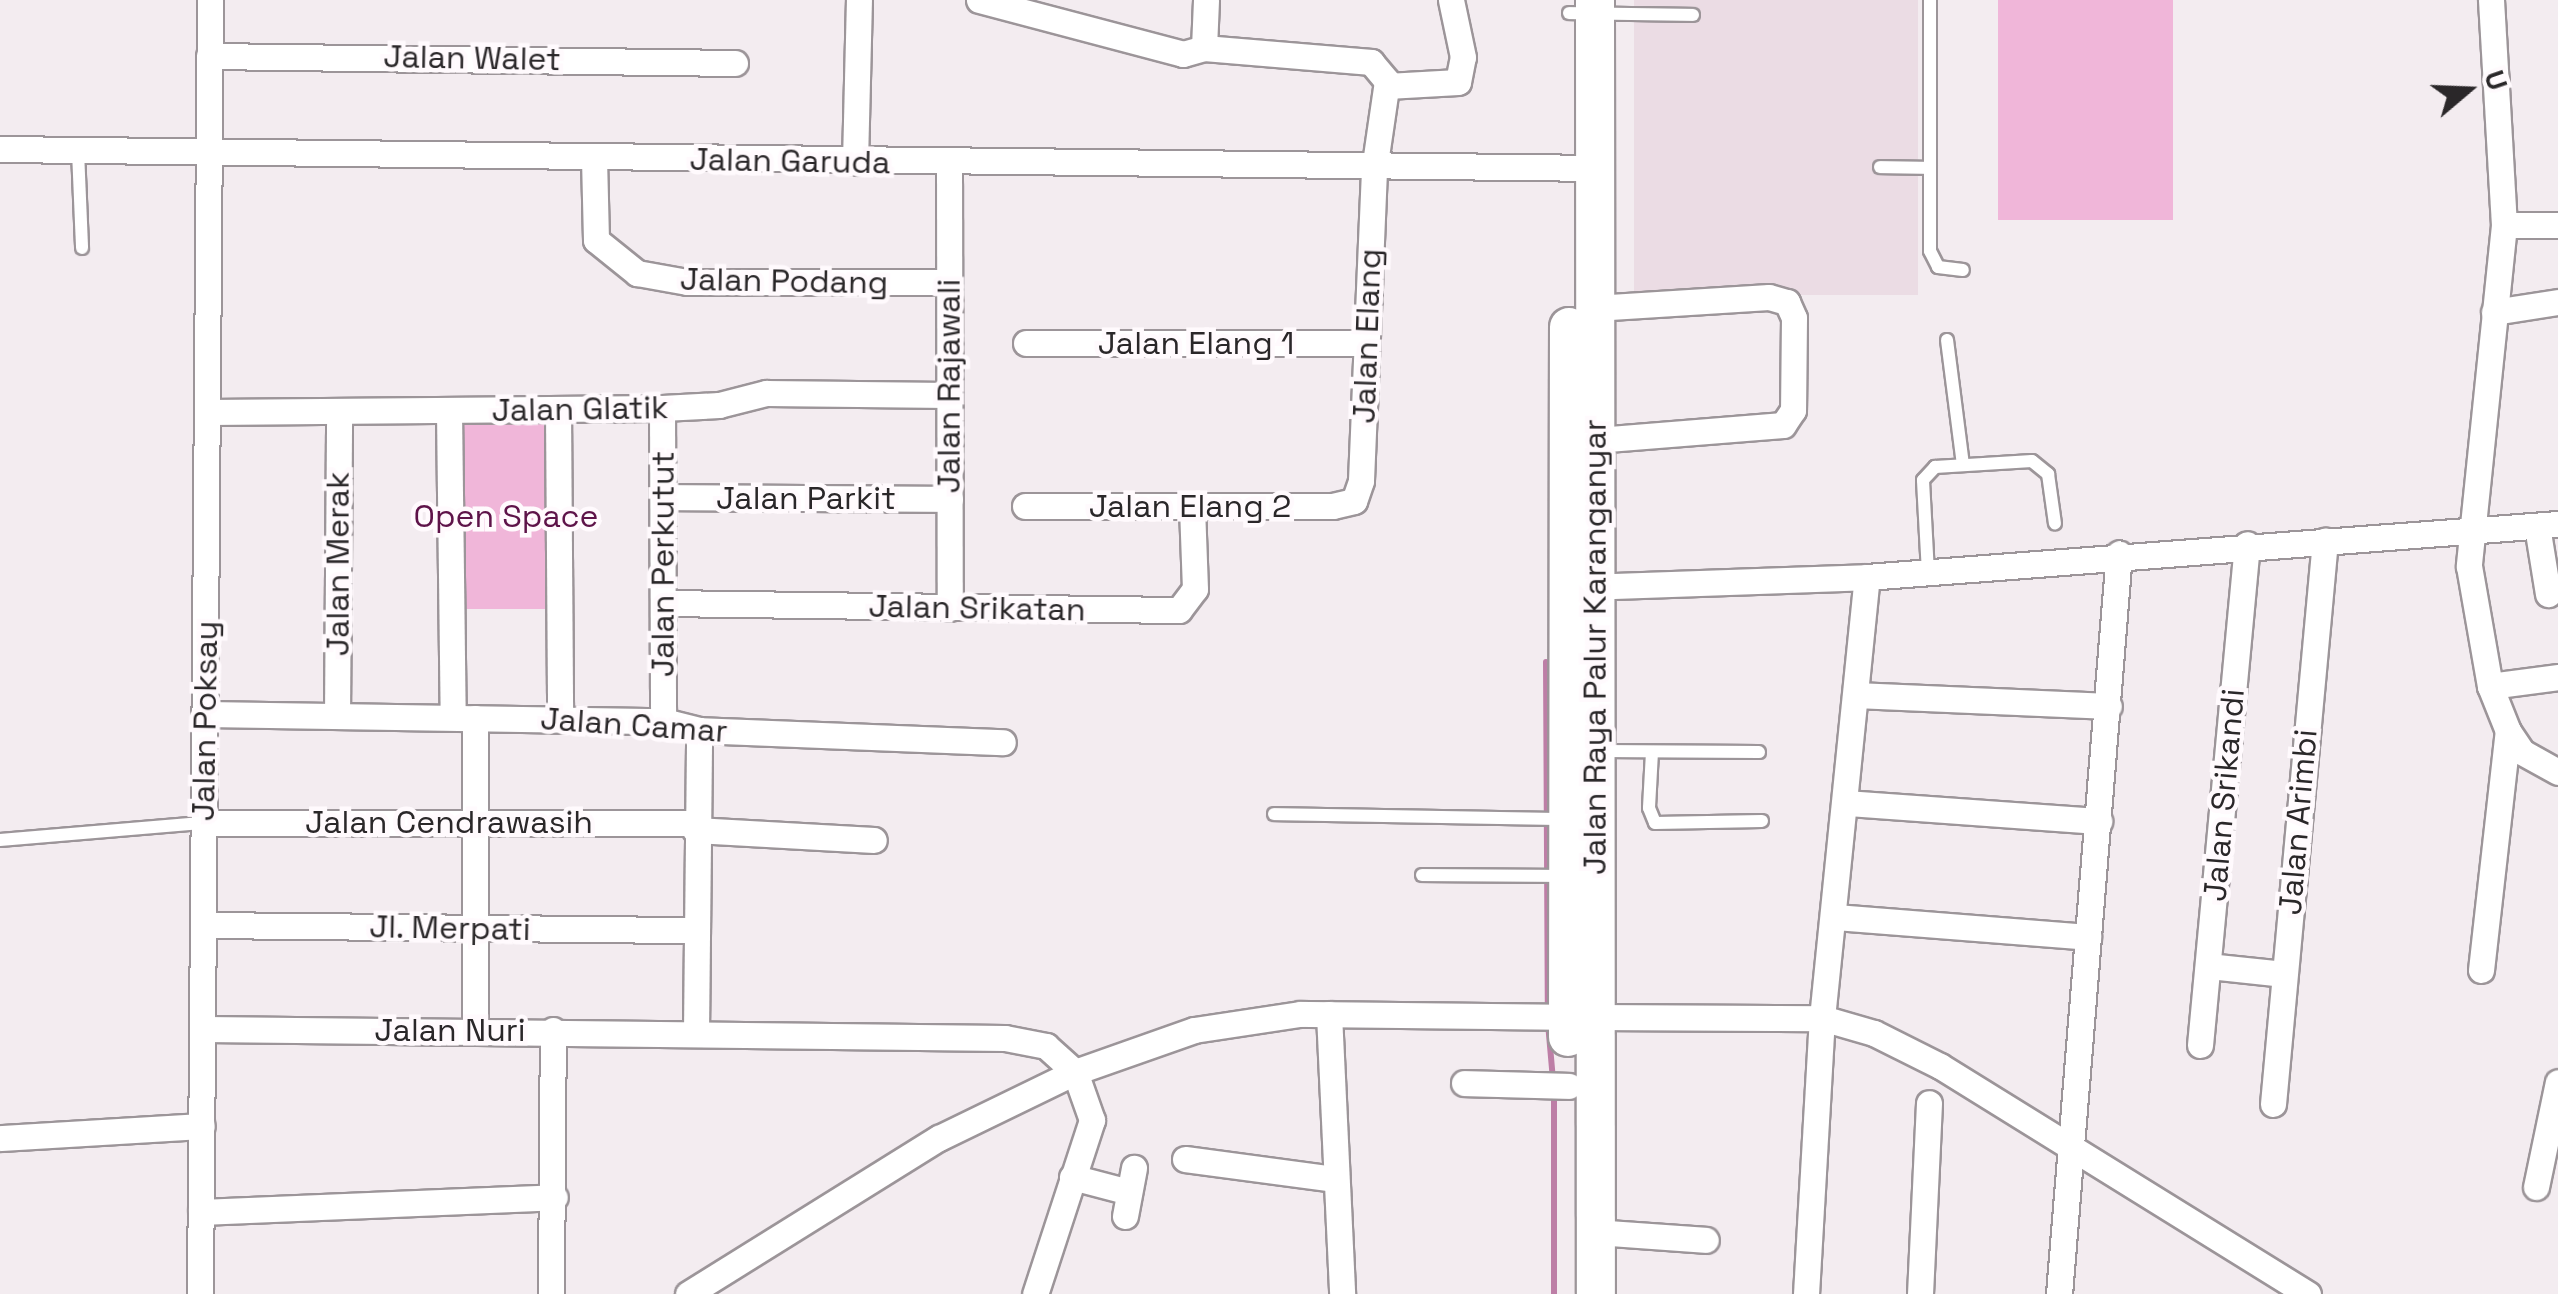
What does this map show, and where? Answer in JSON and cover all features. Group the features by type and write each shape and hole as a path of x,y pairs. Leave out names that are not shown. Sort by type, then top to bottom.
{"main road":[{"name":"Jalan Raya Palur Karanganyar","path":"1564,1017 1580,752 1582,6"},
{"name":"Jalan Raya Palur Karanganyar","path":"1581,170 1594,308 1595,440 1582,587"},
{"name":"Jalan Raya Palur Karanganyar","path":"1571,1294 1568,1086 1551,819 1580,752"},
{"name":"Jalan Raya Palur Karanganyar","path":"1568,1086 1595,1232 1596,1294"}],"street":[{"name":"Jalan Poksay","path":"200,1294 210,0"},
{"path":"854,162 859,0"},
{"path":"979,0 1183,54 1204,48 1370,62 1387,86 1458,82 1463,57 1451,0"},
{"path":"1204,48 1206,0"},
{"path":"2491,0 2504,226 2467,531 2490,686 2522,752 2558,772"},
{"name":"Jalan Walet","path":"209,56 736,63"},
{"name":"Jalan Elang","path":"1354,501 1361,481 1374,170 1387,86"},
{"name":"Jalan Garuda","path":"0,149 1581,170"},
{"name":"Jalan Podang","path":"594,158 596,240 637,273 687,282 948,282"},
{"name":"Jalan Rajawali","path":"948,164 950,608"},
{"path":"2504,226 2558,225"},
{"path":"1594,308 1769,296 1788,302 1794,318 1793,410 1783,425 1595,440"},
{"path":"2494,312 2558,302"},
{"name":"Jalan Elang 1","path":"1026,343 1366,343"},
{"name":"Jalan Glatik","path":"209,412 662,408 719,405 766,392 949,396"},
{"name":"Jalan Perkutut","path":"662,408 663,721"},
{"path":"558,410 560,719"},
{"name":"Jalan Merak","path":"337,716 339,412"},
{"path":"448,412 464,718 475,823 475,1030"},
{"name":"Jalan Parkit","path":"663,497 950,498"},
{"name":"Jalan Elang 2","path":"1025,506 1354,501"},
{"name":"Jalan Srikatan","path":"663,604 1184,609 1195,589 1192,506"},
{"path":"1582,587 1867,577 2119,553 2548,525 2548,594"},
{"name":"Jalan Arimbi","path":"2272,1104 2325,540"},
{"name":"Jalan Srikandi","path":"2200,1045 2247,544"},
{"path":"2060,1294 2068,1146 2109,706 2119,553"},
{"path":"1806,1294 1822,1018 1847,803 1867,577"},
{"path":"2490,686 2558,677"},
{"path":"1856,696 2109,706"},
{"name":"Jalan Camar","path":"206,714 663,721 699,730 1003,742"},
{"path":"696,1032 694,827 699,730"},
{"path":"2481,970 2508,730"},
{"path":"1847,803 2099,821"},
{"name":"Jalan Cendrawasih","path":"204,823 694,827 874,840"},
{"path":"1835,917 2088,937"},
{"name":"Jl. Merpati","path":"205,925 696,930"},
{"path":"2208,966 2284,974"},
{"path":"1329,1014 1342,1294"},
{"path":"688,1294 940,1138 1075,1072 1194,1030 1329,1014 1822,1018 1921,1055 2308,1294"},
{"name":"Jalan Nuri","path":"204,1030 553,1030 1027,1039 1075,1072"},
{"path":"551,1294 555,1197 553,1030"},
{"path":"1035,1294 1092,1120 1075,1072"},
{"path":"1464,1082 1568,1086"},
{"path":"2536,1187 2558,1082"},
{"path":"1920,1294 1929,1103"},
{"path":"0,1138 202,1126"},
{"path":"1185,1159 1334,1178"},
{"path":"1072,1178 1130,1192"},
{"path":"201,1212 555,1197"},
{"path":"1595,1232 1706,1240"}],"lane":[{"path":"1930,0 1930,251 1938,266 1963,270"},
{"path":"1582,6 1693,15"},
{"path":"78,151 82,248"},
{"path":"1880,167 1930,168"},
{"path":"1947,340 1963,465"},
{"path":"1928,573 1923,480 1936,468 2042,467 2054,490 2055,524"},
{"path":"1580,752 1759,752"},
{"path":"1652,752 1650,808 1655,823 1762,822"},
{"path":"1274,814 1551,819"},
{"path":"0,840 204,823"},
{"path":"1422,876 1553,876"}],"shaded area":[{"path":"1634,0 1918,0 1918,295 1634,295"}],"green space":[{"path":"1998,0 2173,0 2173,220 1998,220"},
{"name":"Open Space","path":"457,423 554,423 554,609 457,609"}],"waterway":[{"path":"1546,662 1548,1010"},
{"path":"1548,1023 1553,1080"},
{"path":"1554,1093 1554,1294"}]}
